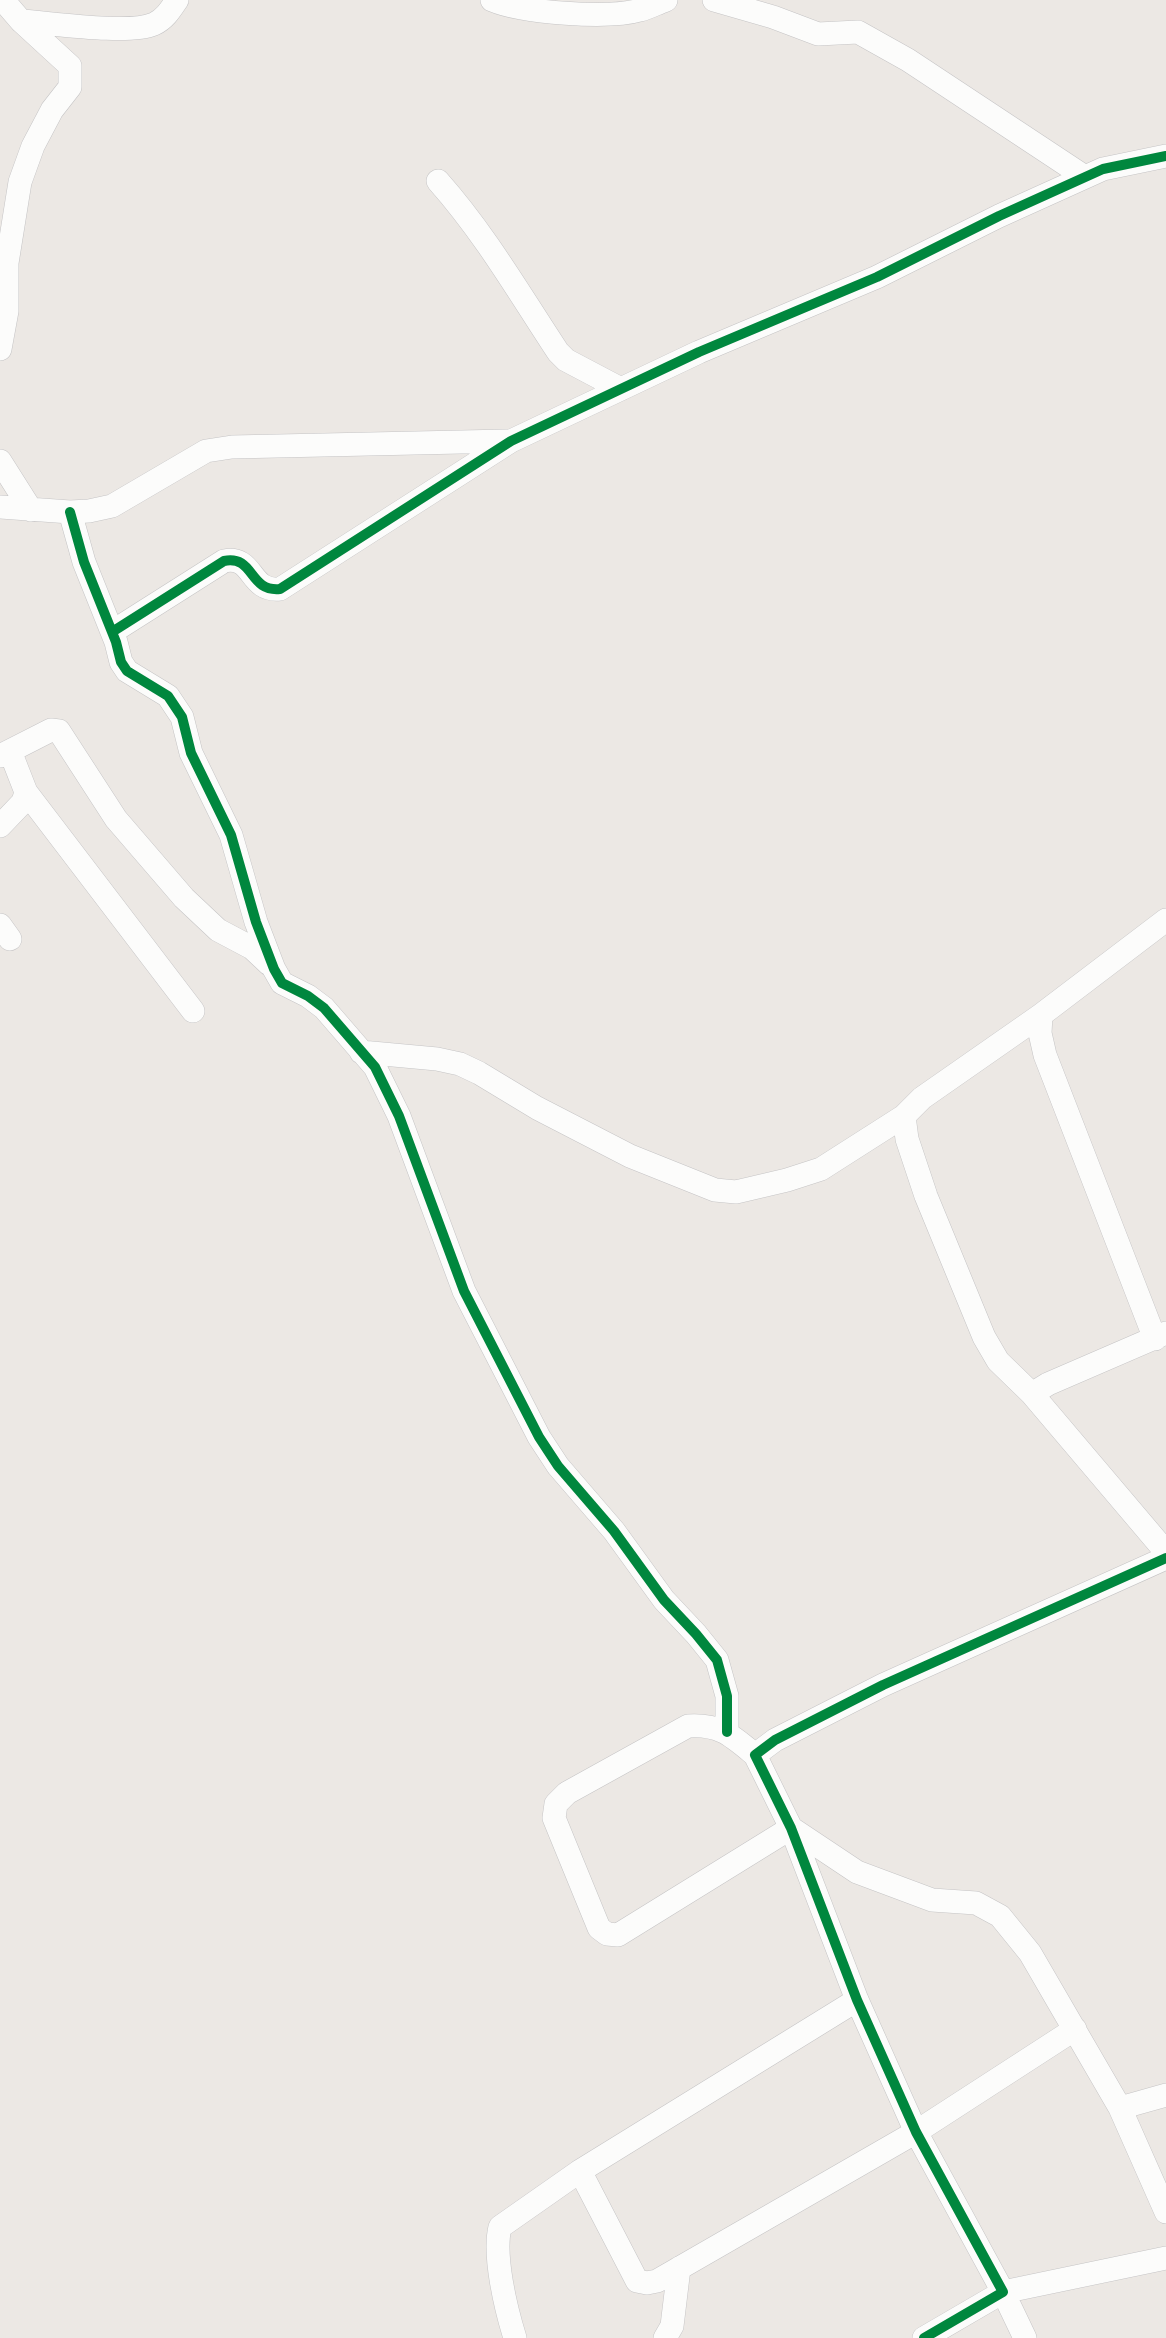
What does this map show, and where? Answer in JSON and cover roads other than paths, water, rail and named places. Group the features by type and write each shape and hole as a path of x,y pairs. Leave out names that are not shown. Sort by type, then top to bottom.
{"street":[{"path":"0,349 7,311 7,263 20,182 33,146 52,110 71,87 70,66 1,0"},
{"path":"21,22 106,29 142,27 154,24 166,16 177,0"},
{"path":"492,0 537,11 590,15 638,11 666,0"},
{"path":"714,0 773,17 818,34 858,32 908,60 1085,177"},
{"path":"112,632 224,561 244,564 263,588 270,590 289,585 510,441 699,352 877,277 999,216 1103,169 1166,156"},
{"path":"438,181 468,215 558,352 621,389"},
{"path":"0,507 70,512 111,506 206,452 232,447 510,441"},
{"path":"0,461 31,510"},
{"path":"70,512 88,575 112,632 121,662 127,671 168,696 182,717 191,753 231,835 256,922 274,969 282,983 308,996 324,1008 375,1067 399,1115 464,1291 539,1437 558,1466 614,1531 664,1600 717,1660 727,1696 727,1732"},
{"path":"193,1011 26,792 5,754 51,730 59,731 116,819 184,898 218,930 252,948 274,969"},
{"path":"0,826 23,802 26,792"},
{"path":"361,1052 427,1058 460,1065 630,1156 715,1190 736,1192 821,1169 904,1116 922,1098 1041,1015 1166,920"},
{"path":"1032,1394 1048,1384 1161,1336 1045,1055 1040,1033 1041,1015"},
{"path":"904,1116 907,1139 926,1196 984,1337 998,1361 1032,1394 1166,1552"},
{"path":"755,1755 775,1740 883,1685 1166,1558"},
{"path":"791,1828 618,1935 607,1934 599,1928 554,1818 555,1804 567,1793 688,1726 704,1725 727,1732 755,1755 791,1828 857,2000 916,2132 1025,2338"},
{"path":"791,1828 857,1872 932,1900 976,1903 1000,1916 1030,1953 1120,2108 1166,2212"},
{"path":"515,2338 500,2261 500,2227 593,2161 857,2000"},
{"path":"580,2171 637,2281 657,2281 916,2132 1075,2029"},
{"path":"1120,2108 1166,2095"},
{"path":"924,2338 1003,2292 1166,2258"},
{"path":"665,2338 672,2326 679,2268"}]}
